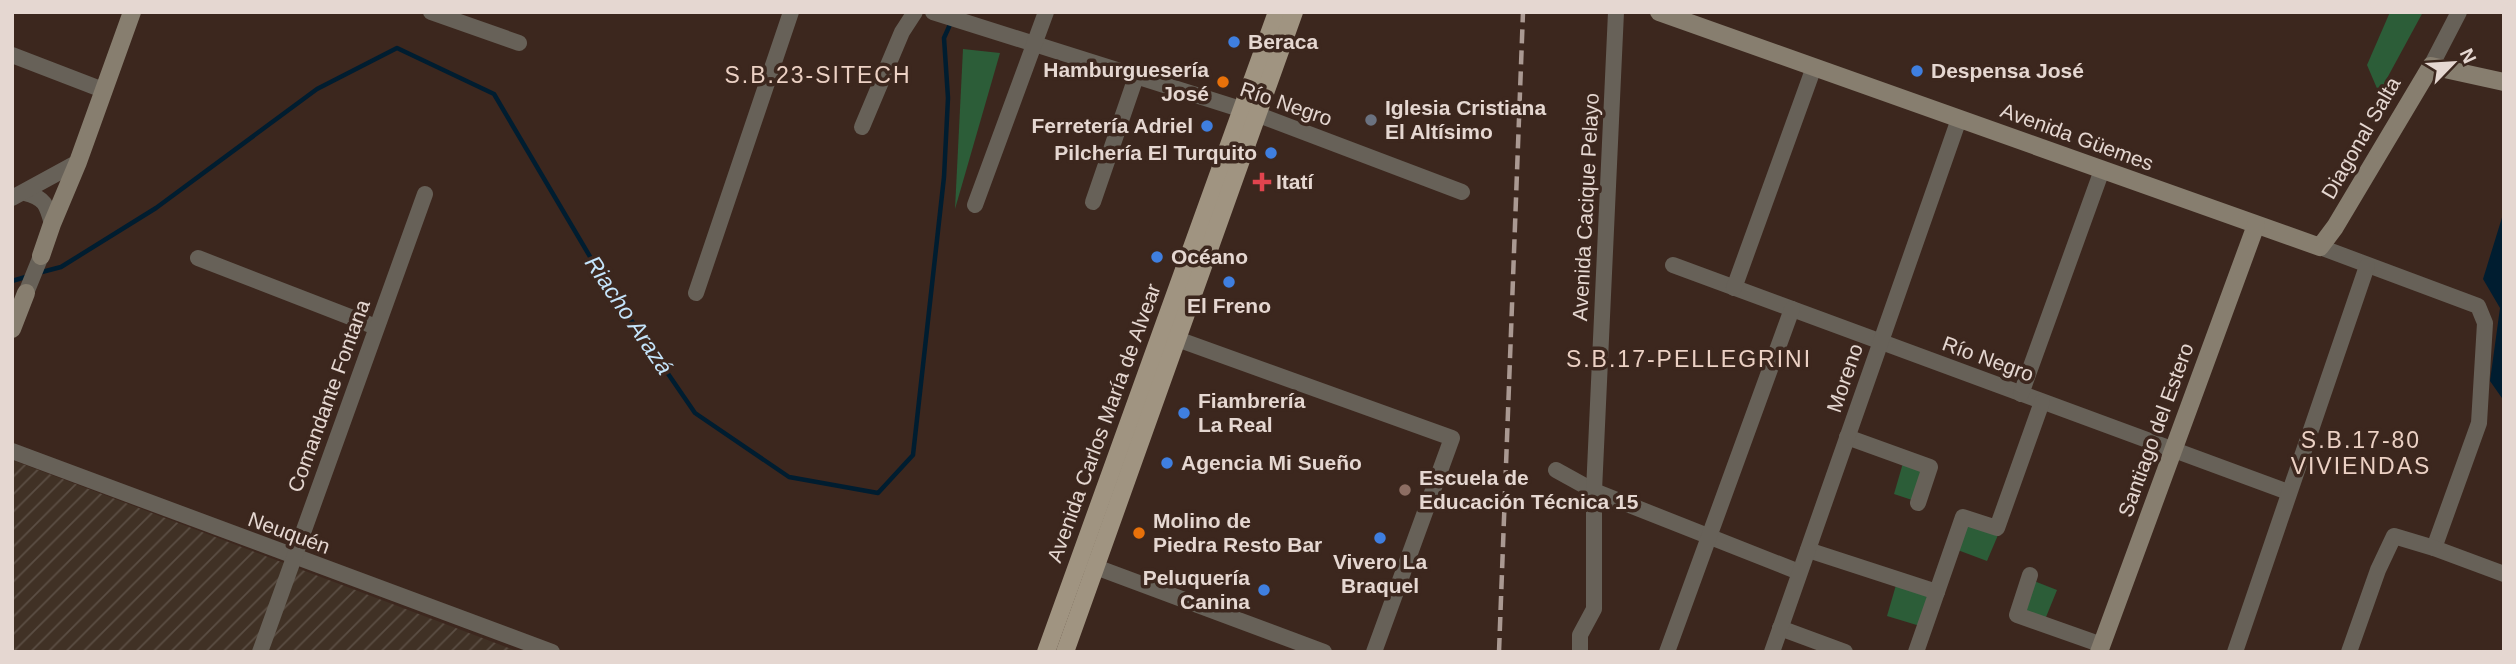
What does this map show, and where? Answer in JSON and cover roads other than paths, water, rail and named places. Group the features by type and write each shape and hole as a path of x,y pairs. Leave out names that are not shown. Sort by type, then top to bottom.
{"main road":[{"name":"Avenida Carlos María de Alvear","path":"1046,652 1087,564 1248,112 1278,12"},
{"name":"Avenida Carlos María de Alvear","path":"1248,112 1294,12"},
{"name":"Avenida Carlos María de Alvear","path":"1065,652 1087,564"}],"street":[{"path":"12,329 78,162 132,12"},
{"path":"431,12 519,43"},
{"path":"696,293 791,12"},
{"path":"862,127 902,32 915,12"},
{"path":"975,205 1046,12"},
{"name":"Avenida Cacique Pelayo","path":"1580,652 1580,635 1594,609 1594,491 1616,12"},
{"name":"Avenida Güemes","path":"1659,12 2479,306 2485,323 2479,423 2434,548"},
{"name":"Diagonal Salta","path":"2320,247 2335,227 2431,66 2459,12"},
{"name":"Río Negro","path":"935,13 1248,112 1462,192"},
{"path":"12,55 103,90"},
{"path":"2431,66 2504,82"},
{"path":"1734,288 1814,67"},
{"path":"1093,202 1136,77"},
{"name":"Moreno","path":"1772,652 1959,119"},
{"path":"19,195 78,162"},
{"path":"2021,394 2102,170"},
{"name":"Comandante Fontana","path":"260,652 425,194"},
{"path":"19,195 39,197 48,208 52,224"},
{"name":"Santiago del Estero","path":"2101,648 2256,225"},
{"path":"198,258 376,327"},
{"name":"Río Negro","path":"1673,265 2288,492"},
{"path":"2235,652 2367,266"},
{"path":"1667,652 1792,309"},
{"path":"1168,336 1452,438 1374,652"},
{"path":"1916,652 1963,517 1997,528 2042,402"},
{"path":"1847,437 1930,467 1918,503"},
{"name":"Neuquén","path":"12,451 552,652"},
{"path":"1556,470 1594,491 1799,572"},
{"path":"2349,652 2378,570 2394,536 2504,574"},
{"path":"1808,550 1937,592"},
{"path":"1087,564 1324,652"},
{"path":"2030,575 2017,615 2101,648"},
{"path":"1780,628 1845,652"}],"water":[{"path":"2504,211 2504,401 2490,381 2500,308 2483,279"}],"waterway":[{"name":"Riacho Arazá","path":"38,273 61,267 156,208 317,89 397,48 494,94 605,282 695,413 789,477 878,493 913,455 944,177 948,98 944,38 952,20"},
{"name":"Riacho Arazá","path":"12,281 29,276"}],"railway":[{"path":"1499,652 1523,12"}],"place":[{"name":"Beraca","path":"1234,42"},
{"name":"Despensa José","path":"1917,71"},
{"name":"Hamburguesería José","path":"1223,82"},
{"name":"Iglesia Cristiana El Altísimo","path":"1371,120"},
{"name":"Ferretería Adriel","path":"1207,126"},
{"name":"Pilchería El Turquito","path":"1271,153"},
{"name":"Itatí","path":"1262,182"},
{"name":"Océano","path":"1157,257"},
{"name":"El Freno","path":"1229,282"},
{"name":"Fiambrería La Real","path":"1184,413"},
{"name":"Agencia Mi Sueño","path":"1167,463"},
{"name":"Escuela de Educación Técnica 15","path":"1405,490"},
{"name":"Molino de Piedra Resto Bar","path":"1139,533"},
{"name":"Vivero La Braquel","path":"1380,538"},
{"name":"Peluquería Canina","path":"1264,590"}],"district":[{"name":"S.B.23-SITECH","path":"818,75"},
{"name":"S.B.17-PELLEGRINI","path":"1689,359"},
{"name":"S.B.17-80 VIVIENDAS","path":"2361,453"}]}
